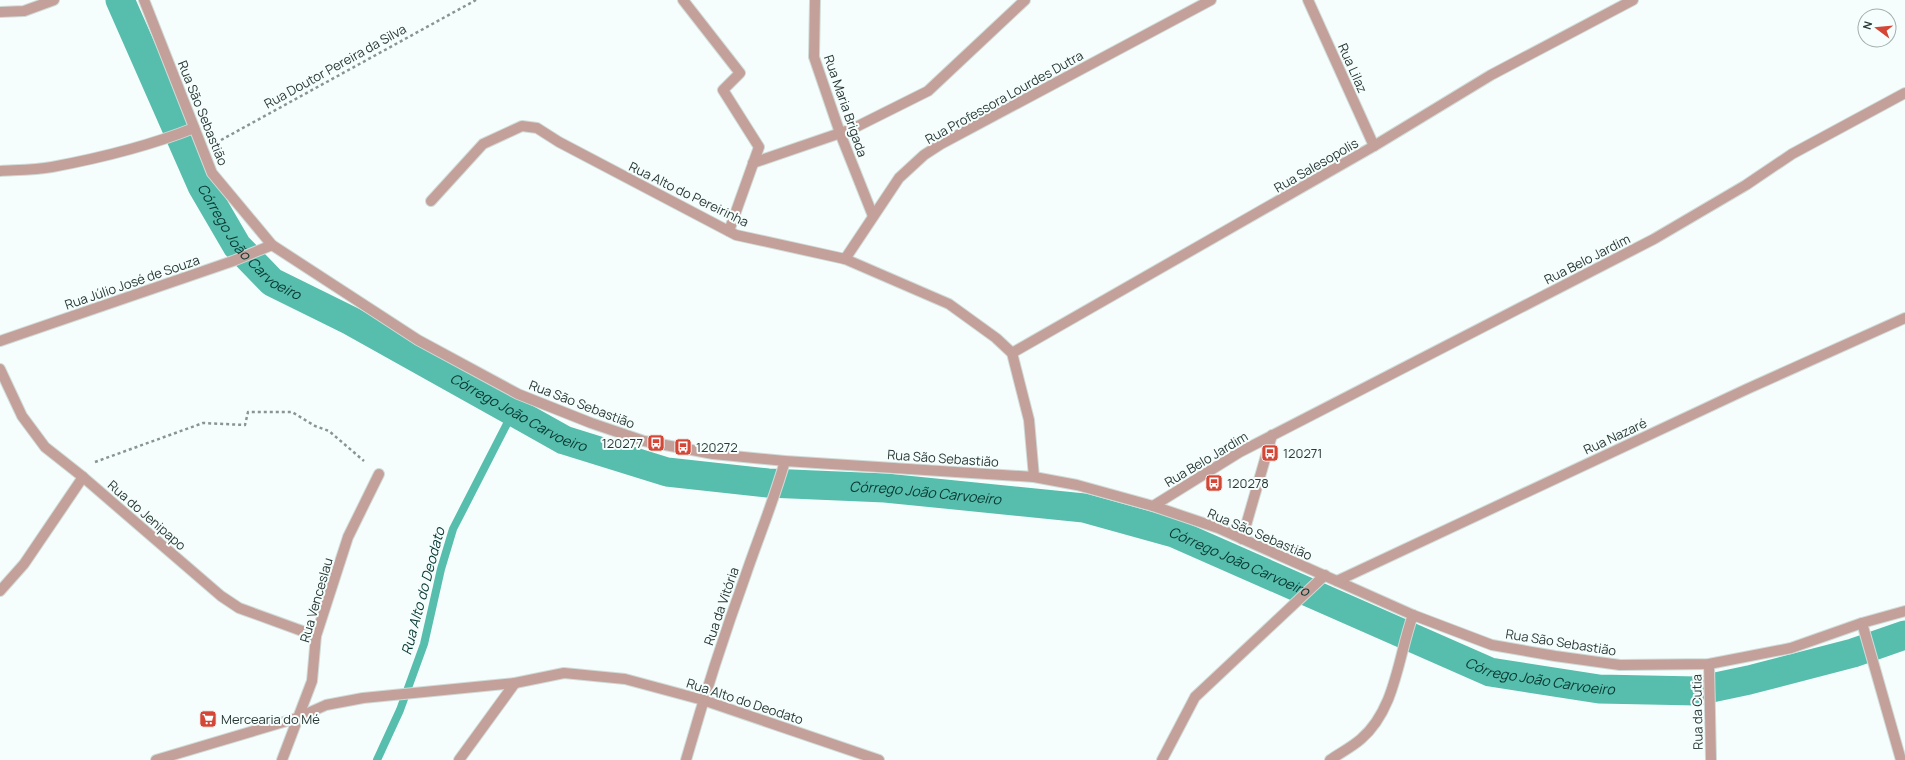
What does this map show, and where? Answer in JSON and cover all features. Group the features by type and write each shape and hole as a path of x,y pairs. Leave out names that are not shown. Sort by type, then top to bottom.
{"street":[{"path":"0,12 24,12 54,0"},
{"name":"Rua São Sebastião","path":"144,0 190,130 203,150 212,173 272,245 418,340 518,394 591,423 644,441 713,454 785,461 1034,477 1077,485 1154,506 1218,528 1413,615 1492,645 1555,656 1620,664 1709,664 1791,648 1905,611"},
{"path":"683,0 740,73 723,90 759,148 729,231"},
{"name":"Rua Maria Brigada","path":"814,0 814,57 840,133 873,216"},
{"path":"753,163 852,129 928,91 1025,0"},
{"name":"Rua Professora Lourdes Dutra","path":"846,259 899,178 924,155 941,144 1211,0"},
{"name":"Rua Lilaz","path":"1308,0 1374,146"},
{"name":"Rua Salesopolis","path":"1012,353 1374,146 1491,75 1633,0"},
{"name":"Rua Belo Jardim","path":"1154,506 1240,452 1654,239 1746,185 1792,154 1905,93"},
{"name":"Rua Alto do Pereirinha","path":"431,201 483,144 522,126 537,128 559,142 736,235 846,259 949,304 996,338 1012,353"},
{"path":"0,171 51,167 114,153 190,130"},
{"name":"Rua Júlio José de Souza","path":"0,341 233,261 272,245"},
{"name":"Rua Nazaré","path":"1337,581 1747,389 1905,318"},
{"path":"1012,353 1028,420 1034,477"},
{"name":"Rua do Jenipapo","path":"0,369 22,416 45,447 83,477 221,596 239,608 316,636"},
{"name":"Rua Belo Jardim","path":"1242,539 1272,435"},
{"name":"Rua da Vitória","path":"686,760 703,700 746,573 776,491 785,461"},
{"name":"Rua Venceslau","path":"282,760 312,681 316,636 348,536 379,474"},
{"path":"0,590 24,564 83,477"},
{"path":"1162,760 1196,698 1325,575"},
{"path":"1330,760 1361,739 1376,722 1390,697 1401,651 1413,615"},
{"path":"1862,624 1901,760"},
{"name":"Rua da Cutia","path":"1709,664 1711,760"},
{"name":"Rua Alto do Deodato","path":"156,760 297,718 326,705 385,696 515,683 564,673 625,679 703,700 880,760"},
{"path":"459,760 515,683"}],"path":[{"name":"Rua Doutor Pereira da Silva","path":"203,150 476,0"},
{"path":"74,470 203,423 245,425 248,412 292,412 315,426 329,431 379,474"}],"waterway":[{"name":"Córrego João Carvoeiro","path":"120,0 202,186 237,246 272,282 351,321 564,440 667,472 768,483 885,488 1084,508 1174,533 1490,672 1599,689 1697,691 1749,680 1853,653 1905,635"},
{"name":"Rua Alto do Deodato","path":"377,760 400,710 424,644 441,569 453,529 513,412"}],"place":[{"name":"120277","path":"656,443"},
{"name":"120272","path":"683,447"},
{"name":"120271","path":"1270,453"},
{"name":"120278","path":"1214,483"},
{"name":"Mercearia do Mé","path":"208,719"}]}
